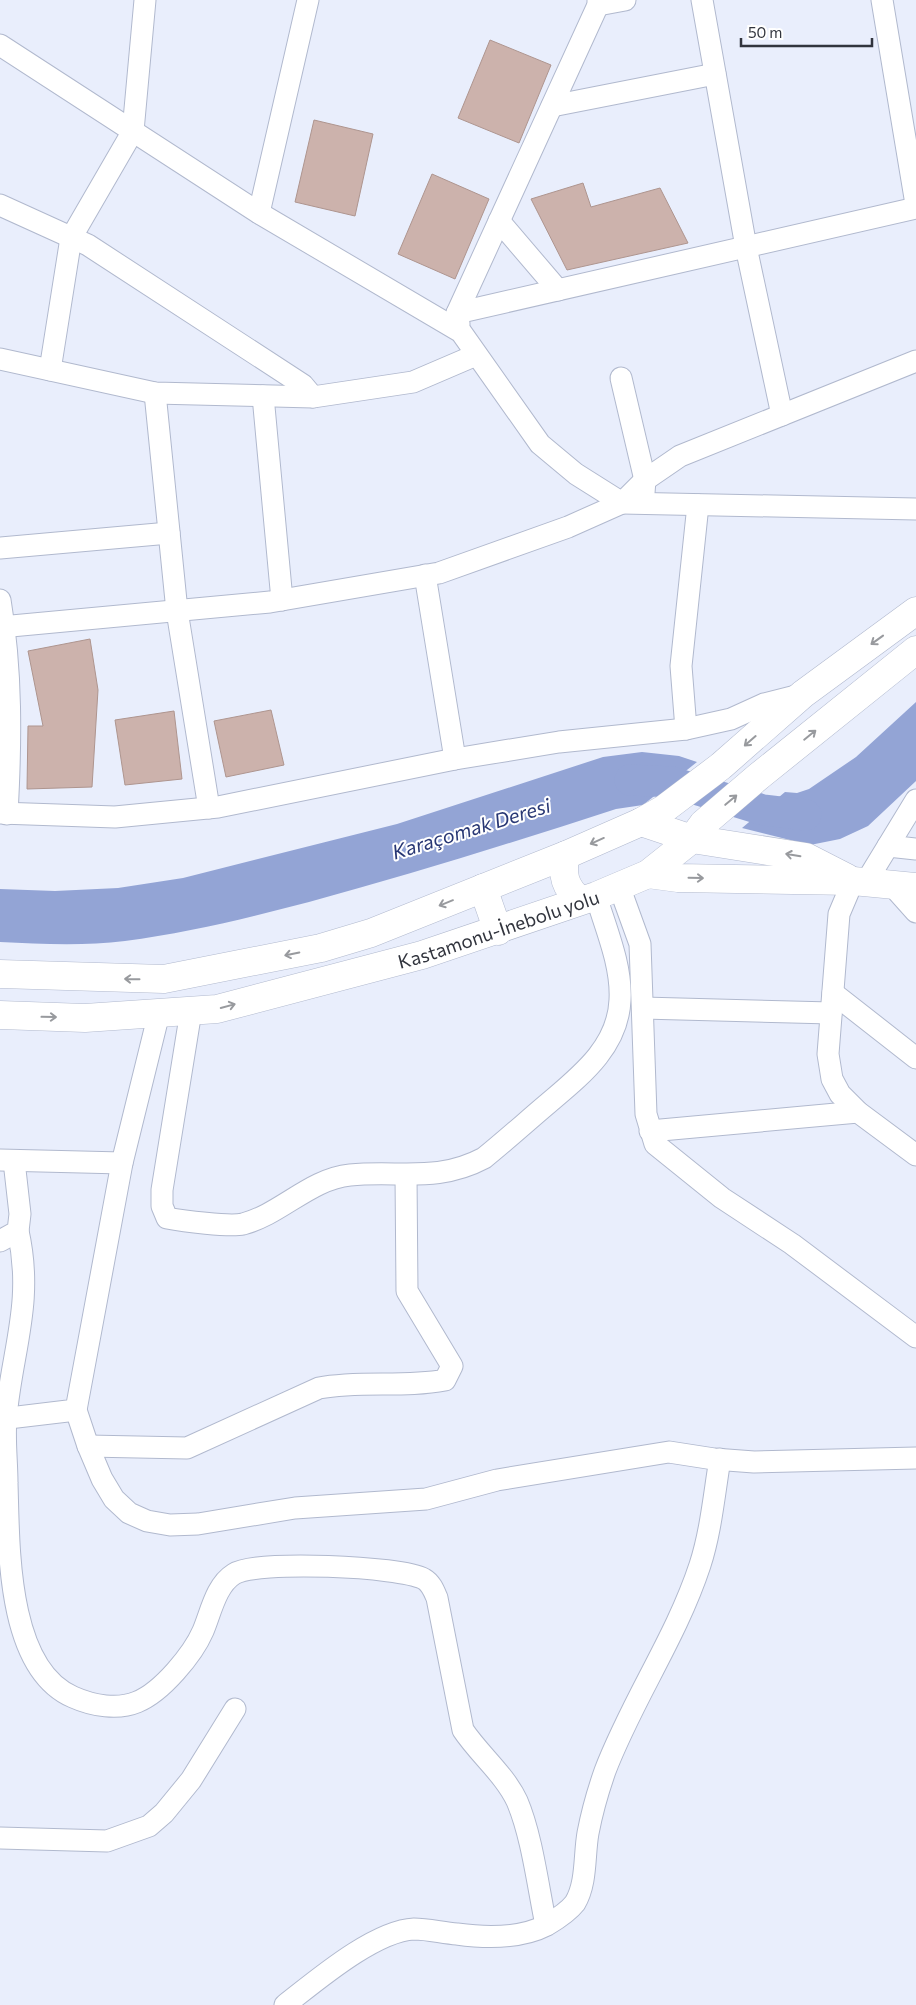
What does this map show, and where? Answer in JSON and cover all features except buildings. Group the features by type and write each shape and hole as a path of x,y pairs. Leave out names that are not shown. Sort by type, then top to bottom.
{"main road":[{"path":"0,974 164,980 330,946 371,933 566,855 653,816 721,766 803,694 916,611"},
{"name":"Kastamonu-İnebolu yolu","path":"0,1015 85,1018 217,1009 422,955 498,931 599,894 648,874 759,776 916,650"},
{"path":"653,816 698,831 806,857 881,883"},
{"path":"566,855 563,866 565,882 570,893 599,894"},
{"path":"648,874 678,878 881,883"},
{"path":"483,888 498,931"}],"street":[{"path":"50,370 71,238 133,131 145,0"},
{"path":"259,213 308,0"},
{"path":"459,323 499,221 598,3 625,0"},
{"path":"702,0 746,247 782,414"},
{"path":"882,0 916,204"},
{"path":"0,45 259,213 459,323 476,355 540,444 576,474 622,503 916,509"},
{"path":"552,106 715,74"},
{"path":"0,206 88,246 303,385 313,398"},
{"path":"459,323 558,290 916,208"},
{"path":"499,221 558,290"},
{"path":"0,359 155,393 313,398 413,382 476,355"},
{"path":"2,627 282,600 439,573 517,546 622,503 645,480 680,456 916,361"},
{"path":"621,378 645,480 644,504"},
{"path":"155,393 177,611 209,808"},
{"path":"263,396 282,600"},
{"path":"686,729 681,666 698,505"},
{"path":"0,548 169,532"},
{"path":"425,575 455,759"},
{"path":"0,600 10,720 4,814 115,817 209,808 455,759 560,742 686,729 731,719 764,704 803,694"},
{"path":"916,800 888,846 881,883 839,914 828,1054 832,1079 840,1094 858,1112 916,1155"},
{"path":"888,846 916,849"},
{"path":"881,883 916,912"},
{"path":"599,894 640,944 643,1008 643,1081 646,1114 655,1144 722,1198 792,1244 916,1337"},
{"path":"190,1010 162,1190 162,1206 167,1218 242,1224 274,1211 324,1181 349,1175 429,1175 469,1167 484,1158 587,1070 609,1040 618,1022 620,1000 619,977 599,894"},
{"path":"643,1008 832,1003 916,1058"},
{"path":"159,1013 122,1163 76,1410 102,1479 114,1499 129,1513 148,1521 170,1525 198,1524 295,1508 426,1499 497,1480 669,1452 720,1460 754,1462 916,1458"},
{"path":"650,1132 858,1112"},
{"path":"122,1163 7,1161 20,1214 9,1236 22,1248 24,1306 3,1418 9,1557 18,1608 29,1648 54,1686 73,1697 111,1707 138,1702 183,1665 202,1633 225,1580 244,1569 303,1565 338,1566 412,1575 425,1579 432,1586 437,1598 463,1730 474,1747 507,1784 516,1801 524,1825 546,1925"},
{"path":"88,1446 187,1448 320,1388 341,1384 422,1384 445,1380 452,1366 408,1291 406,1175"},
{"path":"3,1418 76,1410"},
{"path":"285,2005 336,1966 384,1937 398,1932 428,1930 494,1937 528,1932 546,1925 566,1913 575,1902 581,1889 588,1832 605,1772 626,1722 655,1670 679,1618 699,1566 707,1540 720,1460"},
{"path":"0,1838 107,1841 149,1826 164,1813 191,1780 235,1710"}],"water":[{"path":"916,702 916,781 868,826 840,839 810,845 742,828 785,792 797,793 809,789 856,757"},
{"path":"642,752 679,756 697,762 643,805 616,809 425,869 286,908 194,929 110,943 47,944 0,942 0,889 55,891 118,888 183,878 397,824 603,757"}],"waterway":[{"name":"Karaçomak Deresi","path":"630,780 672,782 763,810 806,815"}]}
